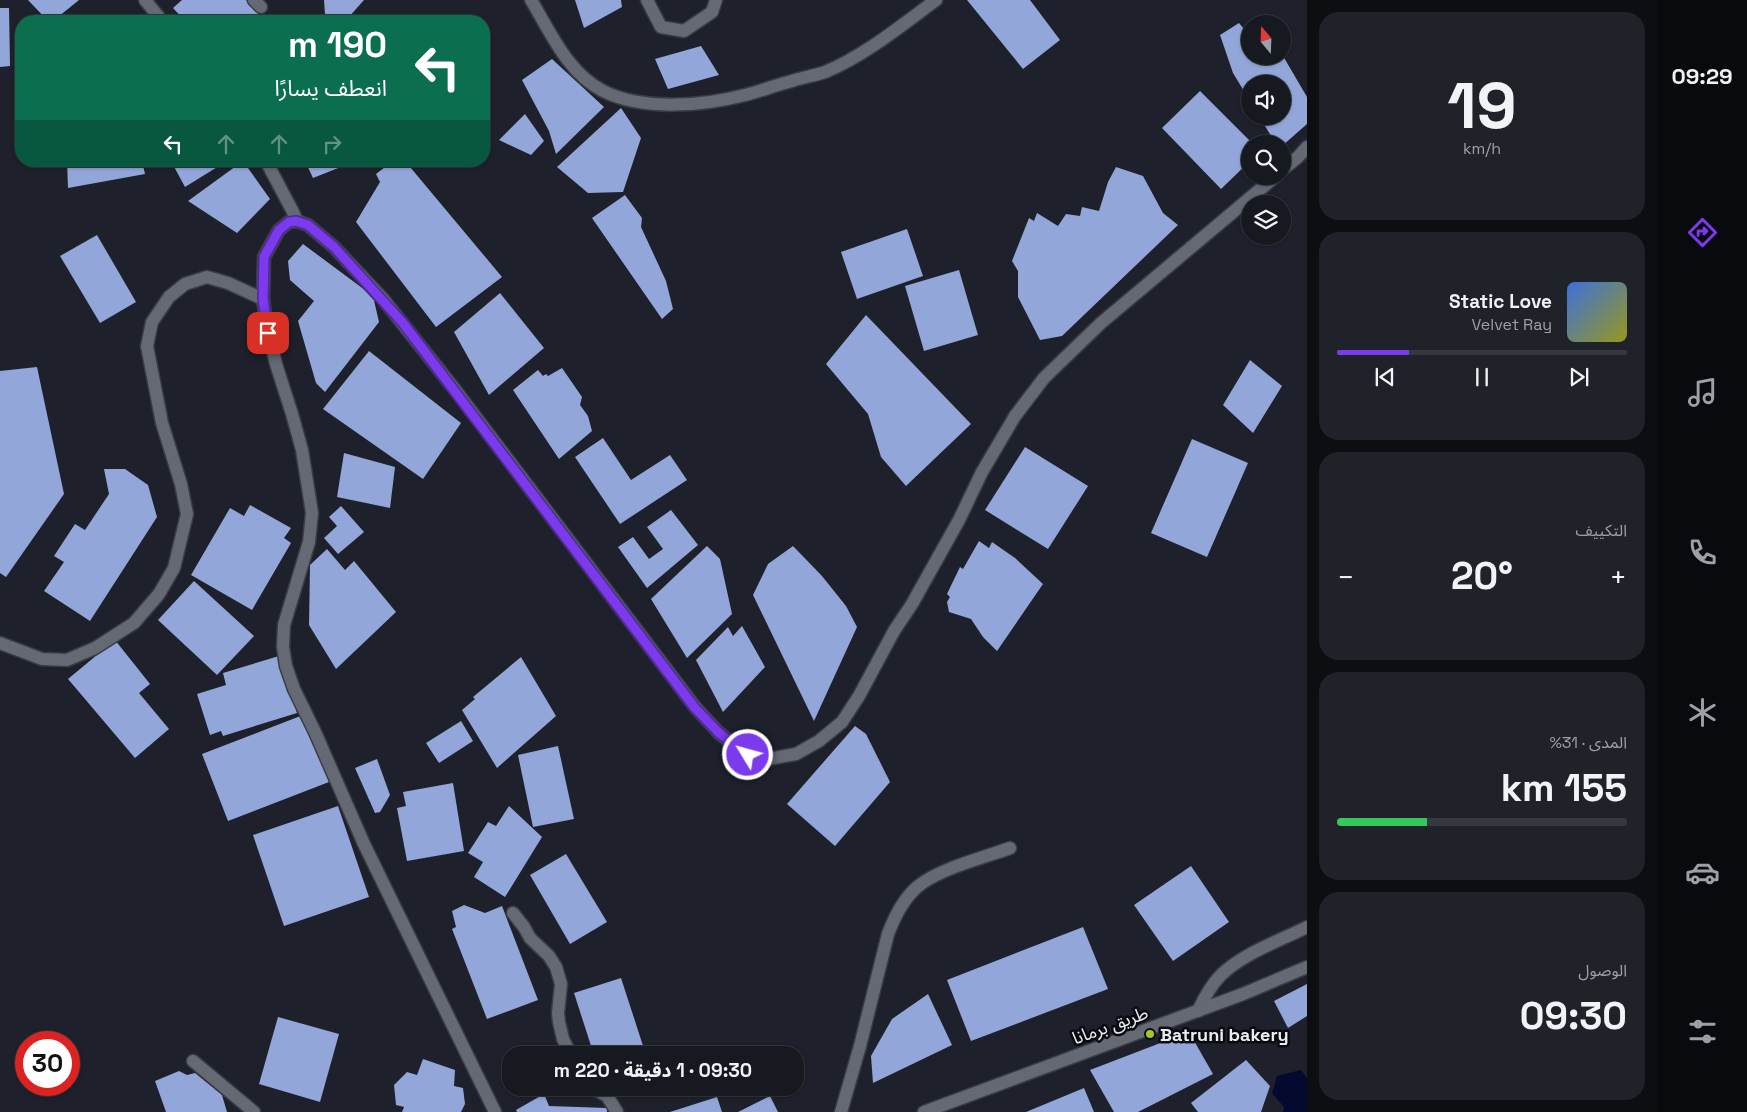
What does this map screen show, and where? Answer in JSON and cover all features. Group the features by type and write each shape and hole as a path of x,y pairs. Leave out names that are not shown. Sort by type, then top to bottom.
{"street":[{"path":"145,0 157,15"},
{"path":"531,0 563,55 573,68 603,90 635,102 695,104 744,96 825,72 870,48 936,0"},
{"path":"647,0 661,27 684,31 712,12 716,0"},
{"path":"1291,163 1307,147"},
{"path":"269,167 296,221"},
{"path":"495,1112 364,844 315,732 294,690 286,666 283,647 284,625 309,542 312,512 302,450 276,364 266,322 263,299 264,257 279,230 289,222 296,221 308,225 334,247 403,323 695,708 719,733 738,748 748,755 762,760 796,754 819,741 842,722 859,696 894,631 912,604 982,472 1015,416 1044,378 1101,322 1265,185"},
{"path":"0,643 42,659 67,660 95,648 134,623 160,594 174,568 187,514 181,484 162,423 147,346 152,322 169,297 184,284 206,278 228,283 263,299"},
{"path":"841,1112 860,1046 888,934 894,918 916,888 934,877 1010,848"},
{"path":"513,913 530,938 549,956 556,968 561,984 559,1022 566,1046"},
{"path":"1198,1011 1207,992 1220,976 1237,963 1307,927"},
{"name":"طريق برمانا","path":"924,1112 1243,994 1307,967"},
{"path":"193,1061 254,1112"},
{"path":"607,1096 617,1112"}],"water":[{"path":"1301,1070 1307,1078 1307,1112 1283,1112 1284,1107 1272,1093 1277,1076"}],"building":[{"path":"28,0 79,0 60,15 42,15"},
{"path":"182,0 246,0 261,14 179,15 173,8"},
{"path":"324,0 364,0 351,15 325,14"},
{"path":"575,0 621,0 622,7 584,28"},
{"path":"967,0 1030,0 1060,40 1023,69"},
{"path":"0,8 9,8 10,66 0,67"},
{"path":"1239,23 1241,25 1241,65 1288,65 1307,97 1307,124 1291,138 1291,135 1271,135 1264,125 1291,125 1291,75 1241,75 1241,86 1233,73 1220,35"},
{"path":"701,46 719,75 668,89 655,59"},
{"path":"552,59 604,107 556,154 549,131 522,80"},
{"path":"1200,91 1244,135 1241,135 1241,170 1221,189 1162,128"},
{"path":"621,108 641,138 623,192 588,193 557,167"},
{"path":"525,114 544,141 531,155 499,140"},
{"path":"67,167 143,167 145,174 68,188"},
{"path":"174,167 217,167 185,187"},
{"path":"235,167 247,167 270,199 237,233 188,201"},
{"path":"308,167 341,167 313,178"},
{"path":"385,167 410,167 502,277 436,327 356,222 380,182 376,174"},
{"path":"1116,167 1143,176 1163,213 1178,225 1062,336 1040,340 1018,297 1018,271 1012,261 1029,218 1034,221 1037,213 1058,226 1066,214 1080,216 1082,207 1099,211 1108,182"},
{"path":"625,195 642,218 641,227 666,281 673,309 662,319 592,218"},
{"path":"907,229 923,276 857,299 841,252"},
{"path":"97,235 136,302 100,323 60,256"},
{"path":"303,244 373,296 379,322 325,392 316,383 298,321 314,301 290,280 288,261"},
{"path":"959,270 978,335 924,351 905,286"},
{"path":"500,293 544,348 489,395 454,332"},
{"path":"866,315 971,424 906,486 881,457 868,414 826,364"},
{"path":"369,351 461,423 423,479 323,409"},
{"path":"1250,360 1282,386 1253,433 1223,405"},
{"path":"37,367 64,494 6,577 0,573 0,371"},
{"path":"562,368 582,397 580,405 588,416 592,431 559,459 513,390 538,370 543,376 546,374 548,376"},
{"path":"603,438 631,480 670,455 687,480 620,524 575,457"},
{"path":"1192,439 1248,463 1207,557 1151,533"},
{"path":"1025,447 1088,486 1048,549 985,510"},
{"path":"344,453 395,467 390,508 337,497"},
{"path":"104,469 125,469 148,485 157,517 90,621 44,591 64,562 54,556 75,524 85,530 109,494"},
{"path":"250,505 291,528 284,538 291,543 252,610 191,575 230,508 244,516"},
{"path":"341,506 364,532 338,554 324,538 337,526 329,517"},
{"path":"671,510 698,545 647,588 618,547 633,537 649,559 663,549 647,527"},
{"path":"979,541 989,548 992,542 1015,558 1043,584 997,651 983,637 971,619 949,612 947,602 950,597 947,594 960,567 963,569"},
{"path":"707,546 720,559 732,614 687,658 651,599"},
{"path":"793,546 822,576 846,606 857,627 814,721 753,595 768,564"},
{"path":"327,549 345,570 354,561 396,612 336,669 309,625 310,565"},
{"path":"194,581 254,636 217,675 158,620"},
{"path":"742,626 765,667 723,712 696,660 728,627 733,636"},
{"path":"115,640 150,684 139,693 169,729 135,758 68,679"},
{"path":"279,656 297,713 223,736 221,731 210,735 197,694 226,685 223,673"},
{"path":"521,657 556,716 497,768 462,710 475,699 473,697"},
{"path":"303,715 329,782 228,821 202,754"},
{"path":"461,721 473,741 439,763 426,743"},
{"path":"855,726 866,734 890,782 835,846 787,804"},
{"path":"558,746 574,819 533,827 518,755"},
{"path":"377,759 390,795 380,812 375,813 355,768"},
{"path":"453,783 464,851 407,861 397,808 406,806 403,792"},
{"path":"338,806 369,897 284,926 253,835"},
{"path":"509,806 542,837 505,897 474,877 483,862 468,853 488,822 496,826"},
{"path":"566,854 607,922 570,944 530,875"},
{"path":"1191,866 1229,922 1173,961 1134,905"},
{"path":"464,905 485,913 502,906 538,1000 487,1019 452,929 456,927 452,911"},
{"path":"1083,927 1108,989 971,1041 947,980"},
{"path":"621,978 643,1046 591,1046 574,993"},
{"path":"1307,984 1307,1016 1288,1028 1274,1001"},
{"path":"928,994 952,1045 873,1083 871,1056 892,1019"},
{"path":"278,1017 339,1034 320,1102 259,1084"},
{"path":"1189,1032 1213,1074 1138,1112 1114,1112 1090,1070"},
{"path":"423,1059 455,1070 454,1086 463,1088 465,1104 461,1112 402,1112 404,1107 396,1105 394,1085 407,1072 417,1075"},
{"path":"1246,1060 1270,1086 1261,1112 1198,1112 1191,1103"},
{"path":"179,1071 187,1075 195,1073 222,1095 227,1112 166,1112 155,1081"},
{"path":"1084,1088 1094,1112 1026,1112"},
{"path":"540,1096 545,1096 549,1106 607,1108 607,1112 517,1112 516,1110"},
{"path":"770,1096 778,1112 738,1112"},
{"path":"717,1097 722,1112 670,1112"}],"place":[{"name":"Batruni bakery","path":"1150,1034"}],"route":[{"path":"268,333 263,299 264,257 279,230 289,222 296,221 308,225 334,247 383,299 456,391 695,708 719,733 748,755"}]}
